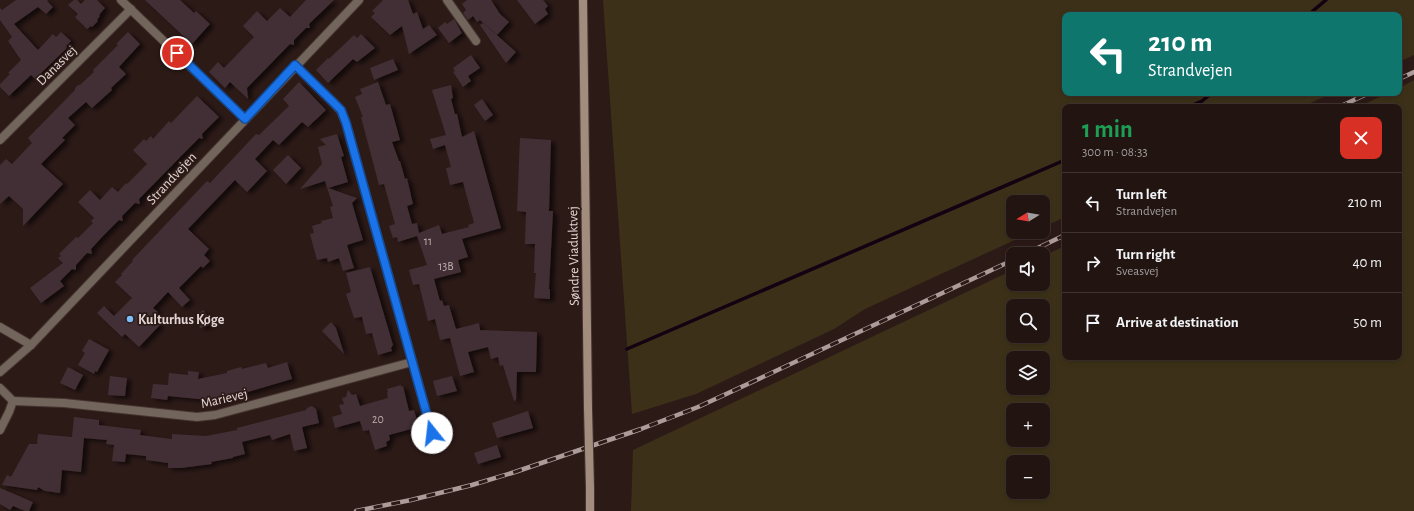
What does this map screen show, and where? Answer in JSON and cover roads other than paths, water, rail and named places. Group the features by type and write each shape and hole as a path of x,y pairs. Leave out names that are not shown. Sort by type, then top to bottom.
{"main road":[{"name":"Søndre Viaduktvej","path":"583,0 590,511"}],"street":[{"path":"121,0 245,119"},
{"name":"Strandvejen","path":"0,372 31,345 295,65 359,0"},
{"path":"447,0 476,41"},
{"name":"Danasvej","path":"0,140 131,9"},
{"path":"295,65 341,110 346,123 436,447"},
{"path":"0,328 31,345"},
{"name":"Marievej","path":"13,401 43,401 198,417 215,415 412,362"},
{"path":"0,388 13,401 0,430"}],"waterway":[{"path":"1312,12 1326,0"},
{"path":"1195,104 1208,96"},
{"path":"627,349 1062,161"}],"railway":[{"path":"1402,78 1414,72"},
{"path":"1345,104 1363,96"},
{"path":"1040,247 1062,236"},
{"path":"356,511 411,500 472,485 641,429 698,407 1006,263"}],"place":[{"name":"Kulturhus Køge","path":"130,319"}]}
